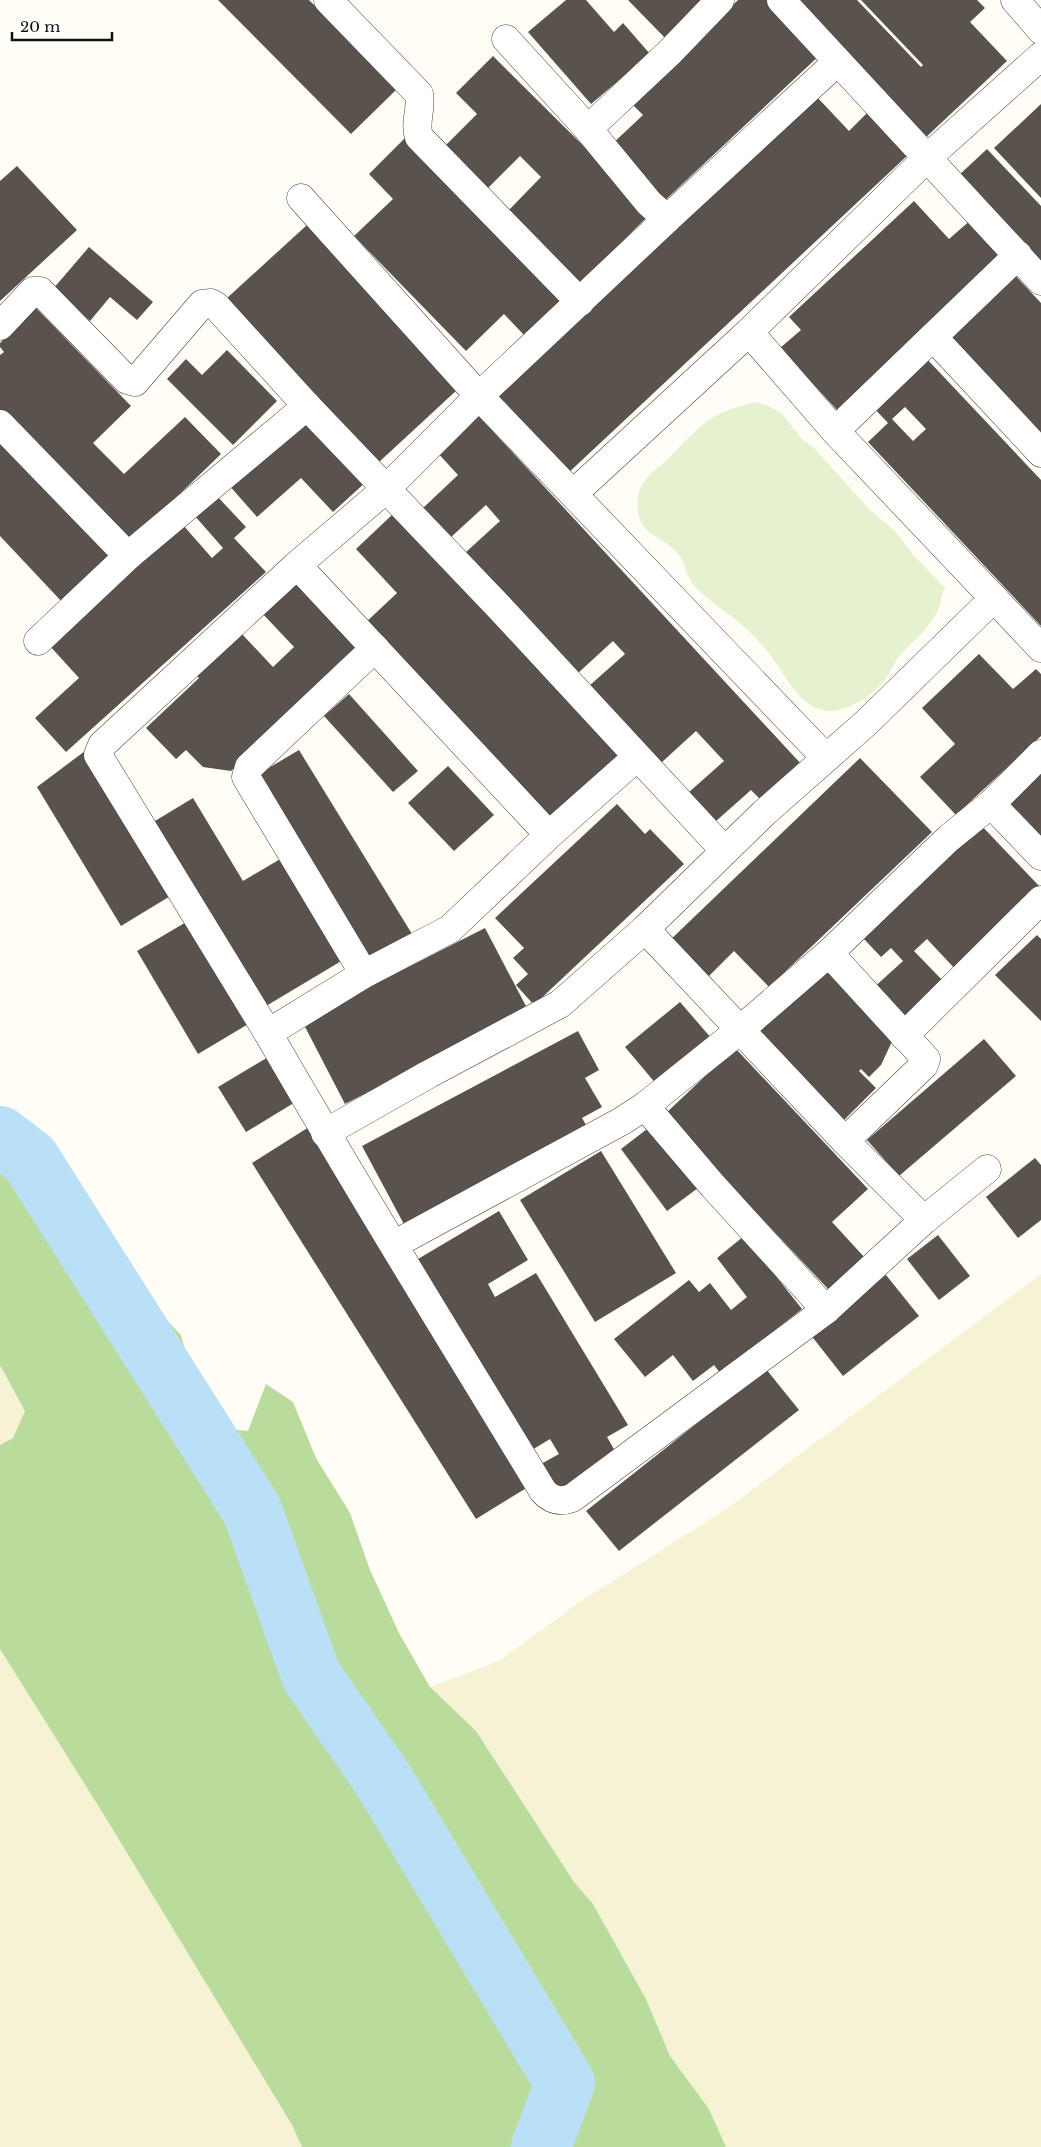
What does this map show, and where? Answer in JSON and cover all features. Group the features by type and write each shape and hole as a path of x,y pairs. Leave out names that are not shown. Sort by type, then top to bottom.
{"street":[{"path":"328,0 419,94 421,106 416,127 419,137 580,302"},
{"path":"588,129 670,52 720,0"},
{"path":"781,0 1041,281"},
{"path":"1015,0 1041,30"},
{"path":"506,39 588,129 649,203 666,219"},
{"path":"574,493 748,332 927,158 1041,56"},
{"path":"837,62 666,219 480,396 386,489 297,566 102,745 98,755 268,1033 325,1133 543,1492 548,1496 562,1501 572,1498 826,1310 924,1220 987,1169"},
{"path":"301,198 480,396 825,758"},
{"path":"835,432 1018,255"},
{"path":"0,326 33,291 40,291 127,380 135,382 202,304 212,303 725,851"},
{"path":"748,332 835,432 1041,648"},
{"path":"933,337 1041,453"},
{"path":"38,641 128,556 307,406"},
{"path":"0,424 128,556"},
{"path":"297,566 549,835"},
{"path":"325,1133 429,1074 560,1004 645,929 725,851 825,758 866,723 994,598"},
{"path":"364,974 246,776 249,767 375,648"},
{"path":"394,1244 622,1121 646,1106 741,1029 829,953 949,838 991,804 1041,754"},
{"path":"268,1033 364,974 450,929 549,835 637,757"},
{"path":"991,804 1041,856"},
{"path":"904,1036 1041,900"},
{"path":"645,929 845,1141 924,1220"},
{"path":"829,953 926,1058 924,1065 845,1141"},
{"path":"646,1106 713,1186 826,1310"}],"shaded area":[{"path":"1041,1274 1041,2147 726,2147 709,2109 670,2056 646,1999 593,1904 574,1882 430,1687 499,1661 578,1603 728,1508"},
{"path":"0,1365 25,1411 13,1438 0,1445"},
{"path":"0,1649 104,1815 292,2125 302,2147 0,2147"}],"green space":[{"path":"755,402 769,406 782,414 802,439 814,448 871,511 895,531 914,556 945,588 935,616 895,662 882,684 870,695 847,708 832,711 821,710 802,698 794,690 775,661 757,639 695,587 678,554 646,529 638,513 637,506 640,488 648,476 710,419 729,410"},
{"path":"0,1160 24,1190 38,1217 102,1288 160,1313 181,1335 189,1366 217,1428 248,1431 266,1384 293,1402 316,1458 350,1513 370,1570 399,1633 430,1687 476,1731 574,1882 593,1904 646,1999 670,2056 709,2109 726,2147 302,2147 292,2125 104,1815 0,1649 0,1445 13,1438 25,1411 0,1365"}],"building":[{"path":"218,0 309,0 398,88 351,134"},
{"path":"566,0 586,0 614,32 623,23 650,54 591,104 528,32"},
{"path":"628,0 709,0 668,41"},
{"path":"738,0 771,0 822,53 660,205 610,146 643,115 630,102"},
{"path":"791,0 857,0 921,67 923,65 861,0 977,0 985,8 970,22 1007,61 923,140"},
{"path":"493,56 651,213 580,284 507,212 541,177 520,156 486,190 443,148 477,114 456,93"},
{"path":"816,96 849,131 867,113 908,155 565,476 495,395"},
{"path":"1041,104 1041,198 994,148"},
{"path":"407,136 564,298 524,335 504,314 466,351 354,236 393,199 369,174"},
{"path":"987,149 1041,206 1041,264 958,176"},
{"path":"17,166 77,230 0,301 0,181"},
{"path":"914,201 949,239 972,219 1005,255 837,410 780,348 801,330 789,317"},
{"path":"307,225 458,389 378,463 226,299"},
{"path":"89,247 153,302 137,320 110,297 90,321 53,289"},
{"path":"1014,274 1041,303 1041,442 944,340"},
{"path":"36,308 131,406 93,443 124,474 185,417 221,454 127,545 0,414 0,355 4,352 0,347 0,343"},
{"path":"227,350 277,401 233,445 167,379 186,359 202,375"},
{"path":"925,357 1041,480 1041,626 868,442 888,423 872,406","holes":["905,407 926,429 913,441 892,419"]},
{"path":"306,414 367,481 333,512 301,478 257,517 228,484"},
{"path":"477,414 802,765 762,801 751,790 715,822 688,793 724,761 696,731 661,763 589,686 625,654 613,641 577,674 465,553 500,521 486,505 450,538 423,508 458,475 436,451"},
{"path":"0,438 112,556 63,603 0,536"},
{"path":"216,495 246,527 234,538 266,572 66,752 35,718 79,678 49,645 183,525 212,558 223,548 194,515"},
{"path":"393,514 624,757 552,824 363,625 397,593 356,549"},
{"path":"296,580 361,647 231,771 203,767 186,750 176,759 146,728 199,678 196,675 241,633 273,667 294,647 262,613"},
{"path":"979,654 1013,689 1036,669 1041,674 1041,736 956,815 920,777 955,744 922,708"},
{"path":"349,694 418,771 393,792 324,716"},
{"path":"299,750 412,934 368,960 255,776"},
{"path":"85,751 172,895 121,926 37,787"},
{"path":"860,758 932,832 769,987 734,951 703,982 666,944"},
{"path":"448,766 494,815 454,851 408,803"},
{"path":"1041,771 1041,839 1007,803"},
{"path":"193,798 243,881 282,858 343,960 261,1009 150,824"},
{"path":"617,804 645,834 650,829 684,864 534,1005 516,985 528,974 513,958 524,948 495,918"},
{"path":"979,823 1041,888 957,971 927,939 914,951 945,983 903,1023 871,990 903,961 891,948 881,957 863,938"},
{"path":"188,921 250,1023 198,1054 137,951"},
{"path":"485,928 528,1010 345,1104 302,1021"},
{"path":"1037,935 1041,939 1041,1021 995,975"},
{"path":"823,963 895,1035 881,1065 869,1077 861,1069 859,1071 876,1088 841,1123 752,1034"},
{"path":"680,1002 712,1039 657,1085 625,1047"},
{"path":"578,1031 599,1070 585,1078 602,1107 582,1118 589,1130 406,1228 362,1146"},
{"path":"984,1039 1016,1076 899,1176 867,1140"},
{"path":"735,1048 868,1189 832,1222 866,1259 831,1292 664,1115"},
{"path":"270,1056 297,1101 246,1132 218,1087"},
{"path":"651,1126 698,1188 667,1211 621,1149"},
{"path":"309,1127 533,1484 476,1519 252,1163"},
{"path":"601,1151 676,1273 595,1322 520,1200"},
{"path":"1035,1158 1041,1165 1041,1220 1018,1238 986,1197"},
{"path":"499,1211 528,1260 488,1284 495,1297 536,1273 628,1425 607,1437 619,1458 558,1493 541,1464 559,1454 550,1439 532,1450 418,1259"},
{"path":"938,1235 970,1276 939,1300 907,1259"},
{"path":"744,1236 802,1309 720,1373 714,1365 693,1381 673,1355 645,1377 614,1339 689,1280 699,1292 710,1283 731,1310 747,1297 717,1258"},
{"path":"886,1275 919,1316 843,1376 810,1334"},
{"path":"766,1369 799,1410 619,1551 586,1511"}],"waterway":[{"path":"0,1136 30,1159 252,1510 311,1675 384,1781 565,2083 541,2147"}]}
